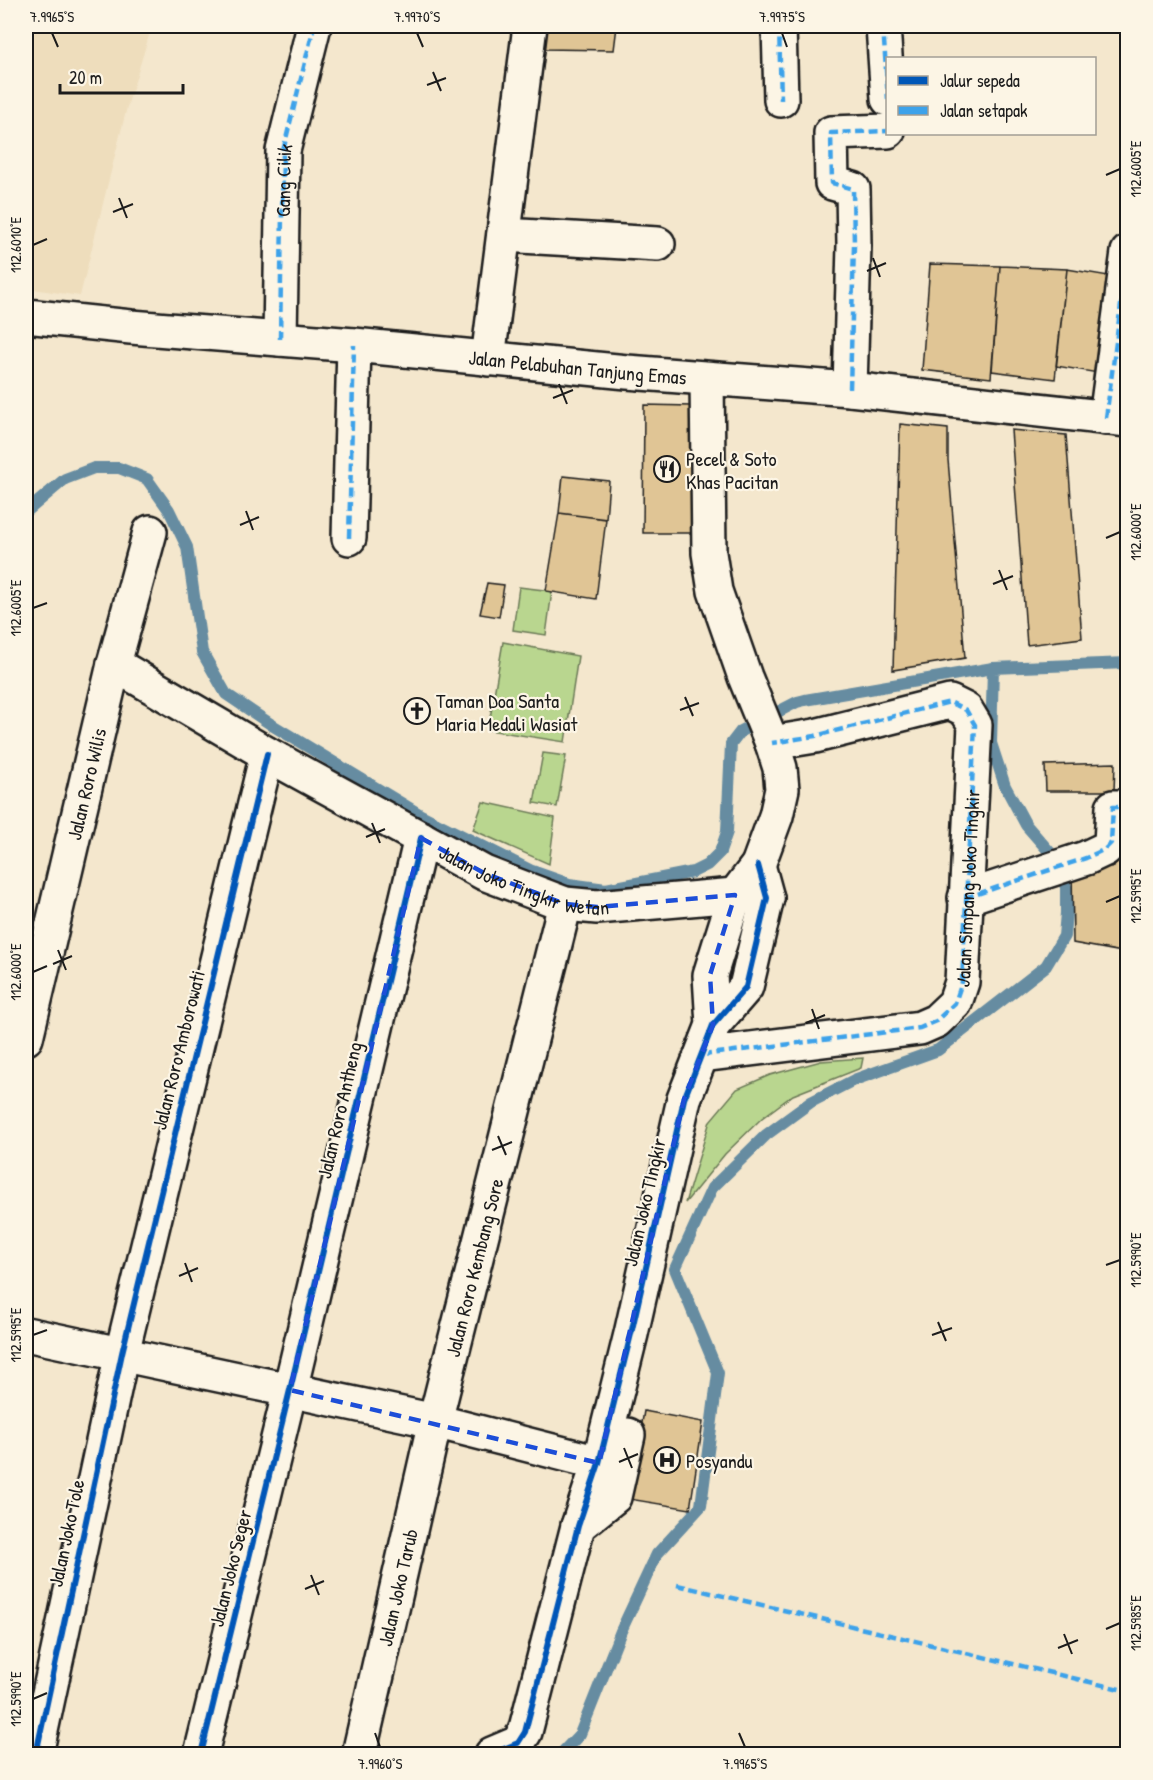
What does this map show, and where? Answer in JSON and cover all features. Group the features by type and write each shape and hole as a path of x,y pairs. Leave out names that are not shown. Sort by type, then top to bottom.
{"street":[{"name":"Gang Cilik","path":"280,339 283,152 314,26"},
{"path":"489,359 530,26"},
{"path":"779,26 781,100"},
{"path":"883,26 886,70"},
{"path":"850,389 854,189 832,183 831,133 886,131"},
{"path":"504,235 658,244"},
{"path":"1117,419 1128,252"},
{"name":"Jalan Pelabuhan Tanjung Emas","path":"26,316 707,379 850,389 1117,419"},
{"path":"349,538 354,345"},
{"path":"707,379 709,552 715,591 745,677 770,737 780,768 782,789 776,816 758,865 735,895"},
{"name":"Jalan Roro Wilis","path":"26,1038 114,664 150,532"},
{"name":"Jalan Joko Tingkir Wetan","path":"114,664 267,754 484,873 565,904 597,907 735,895 767,897"},
{"name":"Jalan Simpang Joko Tingkir","path":"702,1055 920,1028 936,1021 955,1003 962,982 975,725 966,710 950,702 815,736 770,737"},
{"name":"Jalan Roro Amborowati","path":"122,1353 267,754"},
{"path":"965,898 1086,858 1105,849 1111,843 1113,807 1128,807"},
{"name":"Jalan Roro Antheng","path":"290,1390 421,838"},
{"path":"758,865 767,897"},
{"name":"Jalan Joko TIngkir","path":"714,1025 710,975 735,895"},
{"name":"Jalan Joko TIngkir","path":"578,1526 599,1463 631,1334 684,1099 714,1025 746,987 767,897"},
{"name":"Jalan Roro Kembang Sore","path":"435,1421 565,904"},
{"path":"26,1334 435,1421 599,1463"},
{"name":"Jalan Joko TIngkir","path":"578,1526 614,1497 636,1402 631,1334"},
{"name":"Jalan Joko Tole","path":"36,1755 122,1353"},
{"name":"Jalan Joko Seger","path":"201,1755 290,1390"},
{"name":"Jalan Joko Tarub","path":"358,1755 435,1421"},
{"path":"492,1755 518,1743 525,1732 578,1526"}],"highlighted area":[{"path":"421,838 484,873 565,904 597,907 735,895 710,975 713,1025 684,1099 599,1463 290,1390"}],"shaded area":[{"path":"26,26 152,26 127,107 80,296 26,288"}],"green space":[{"path":"519,587 552,591 546,635 513,630"},
{"path":"503,642 578,656 565,742 488,730"},
{"path":"543,753 566,756 557,807 534,803"},
{"path":"483,802 555,818 549,864 473,830"},
{"path":"736,924 743,925 744,931 729,986 723,985"},
{"path":"863,1058 861,1068 793,1095 762,1118 725,1154 685,1203 710,1121 737,1089 770,1075 821,1061"}],"building":[{"path":"547,26 617,26 614,50 543,49"},
{"path":"930,264 1000,266 991,378 922,370"},
{"path":"1000,266 1067,269 1055,379 992,371"},
{"path":"1067,269 1109,276 1098,373 1056,366"},
{"name":"Pecel & Soto Khas Pacitan","path":"644,405 691,406 691,533 643,533"},
{"path":"900,424 948,429 948,460 965,658 893,670"},
{"path":"1011,430 1066,435 1082,638 1027,645"},
{"path":"563,476 609,481 606,519 559,513"},
{"path":"559,513 606,519 596,599 546,591"},
{"path":"487,583 504,585 499,617 480,614"},
{"path":"1115,763 1114,791 1046,791 1045,765"},
{"path":"1117,815 1128,815 1128,953 1073,943 1072,864 1114,867"},
{"name":"Posyandu","path":"644,1411 703,1422 690,1509 629,1499"}],"waterway":[{"path":"26,512 65,479 94,468 119,468 147,479 169,510 187,547 202,652 226,694 272,725 419,814 532,871 569,884 606,889 693,872 707,865 720,852 727,832 731,744 741,731 797,702 993,668 1128,663"},
{"path":"561,1754 580,1734 621,1631 657,1554 701,1506 718,1373 675,1269 712,1188 766,1135 811,1102 854,1080 938,1050 1046,966 1064,936 1066,887 1054,857 1026,825 1005,786 991,743 993,668"}],"marked path":[{"path":"280,339 283,151 314,26"},
{"path":"779,26 781,100"},
{"path":"883,26 886,70"},
{"path":"850,389 854,245 853,189 832,183 831,133 886,131"},
{"path":"1106,418 1128,252"},
{"path":"349,538 354,345"},
{"path":"702,1055 920,1028 936,1021 955,1003 962,982 975,725 966,710 950,702 815,736 772,743"},
{"path":"965,898 1086,858 1105,849 1111,843 1113,807 1128,807"},
{"path":"677,1585 1128,1691"}],"cycle path":[{"path":"36,1754 122,1353 267,754"},
{"path":"201,1754 421,838"},
{"path":"492,1754 518,1743 525,1732 578,1526 599,1463 631,1334 684,1099 713,1025 746,987 767,898 758,865"}],"place":[{"name":"Pecel & Soto Khas Pacitan","path":"667,469"},
{"name":"Taman Doa Santa Maria Medali Wasiat","path":"417,711"},
{"name":"Posyandu","path":"667,1460"}]}
